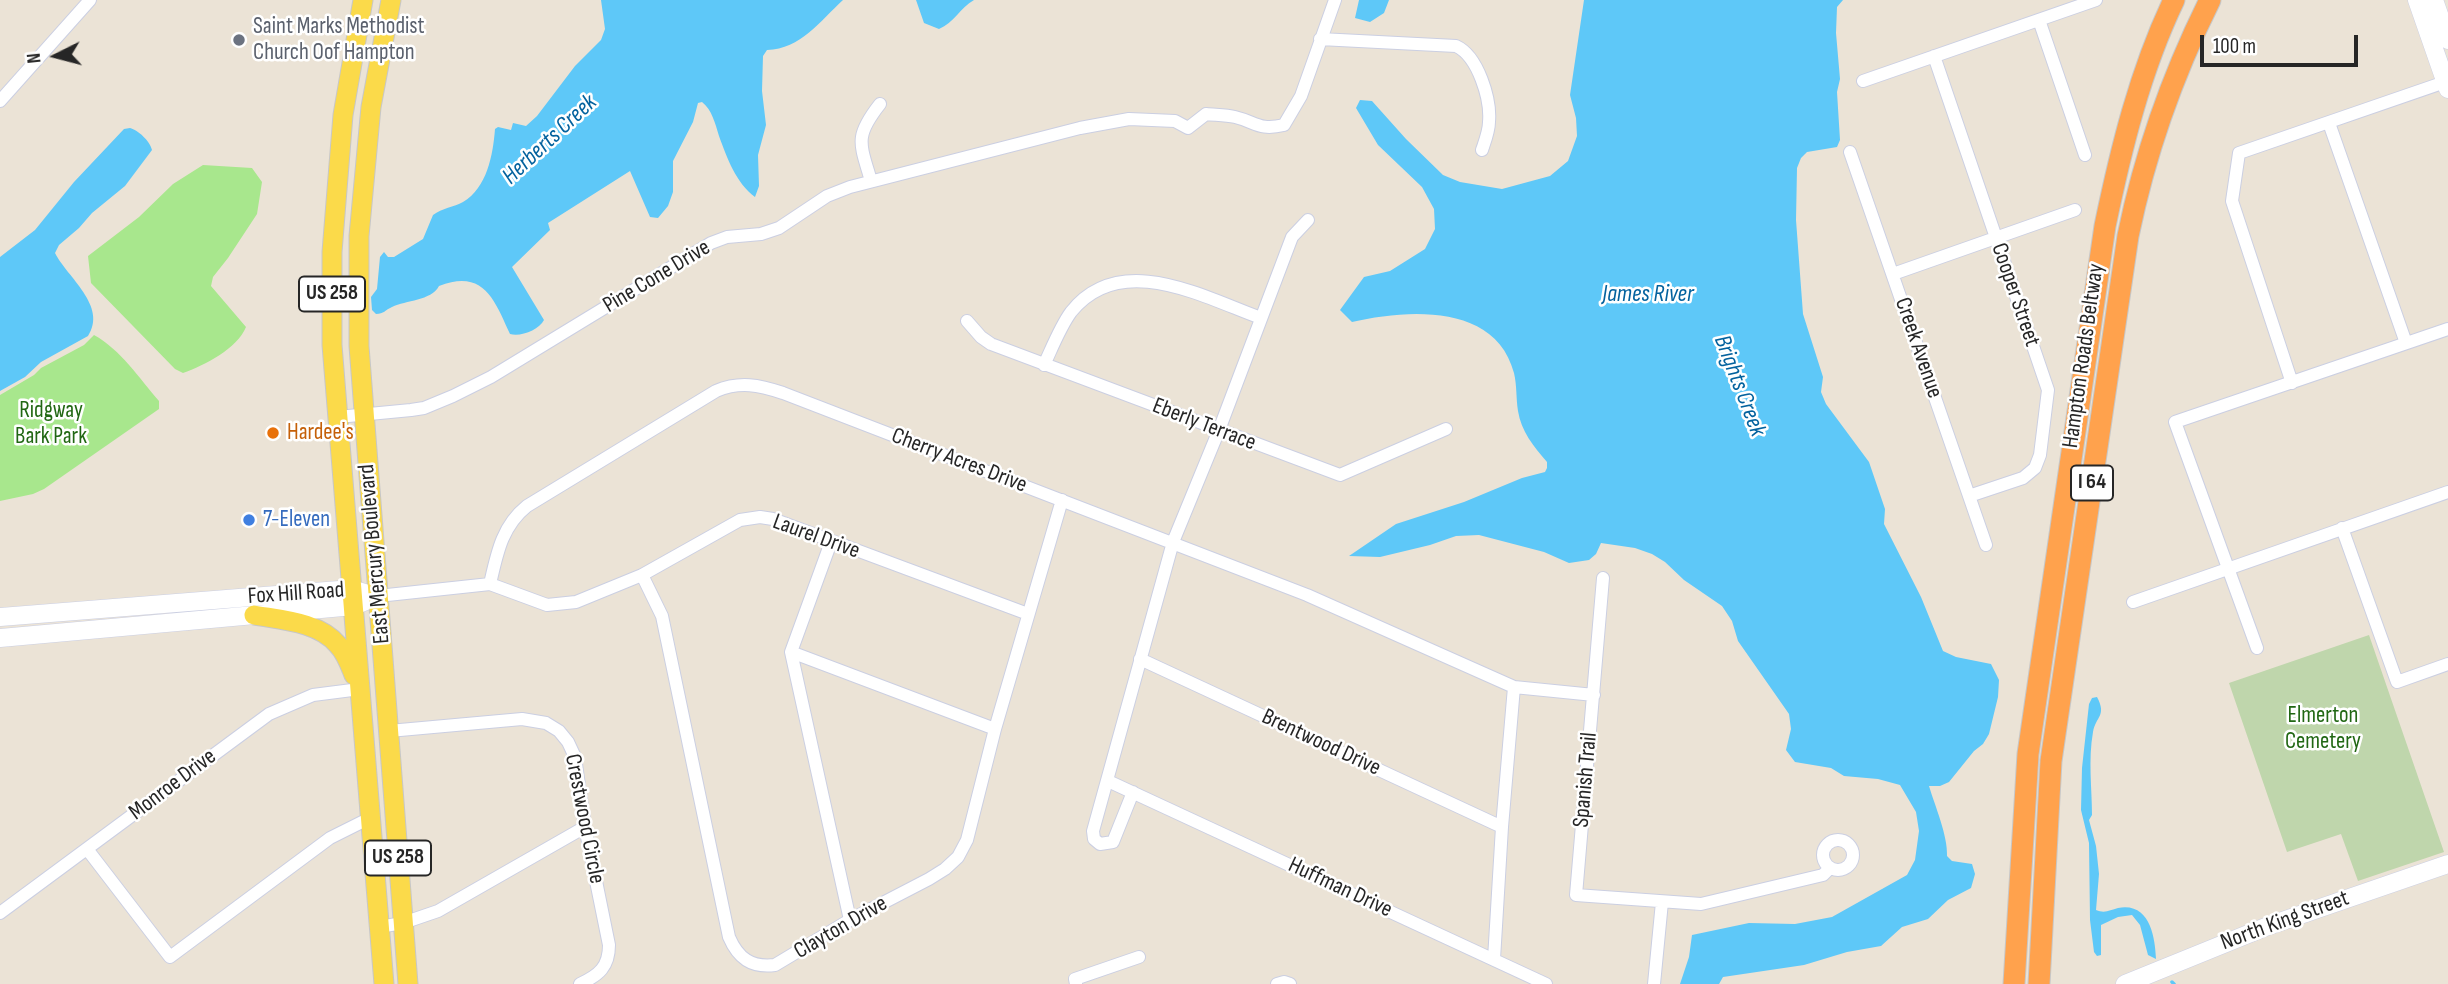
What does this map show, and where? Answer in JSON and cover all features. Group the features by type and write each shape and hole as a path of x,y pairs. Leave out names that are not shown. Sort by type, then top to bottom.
{"highway":[{"name":"Hampton Roads Beltway","path":"2039,982 2051,761 2128,236 2153,136 2174,76 2210,0"},
{"name":"Hampton Roads Beltway","path":"2014,984 2028,754 2105,226 2132,113 2172,2"}],"main road":[{"name":"East Mercury Boulevard","path":"362,0 343,115 333,233 332,345 383,984"},
{"path":"2417,0 2447,84"},
{"path":"2434,0 2448,40"},
{"name":"East Mercury Boulevard","path":"389,5 371,107 359,236 359,346 408,984"},
{"name":"Fox Hill Road","path":"0,617 378,596"},
{"name":"Fox Hill Road","path":"0,638 254,615 353,597"},
{"path":"254,615 302,624 328,635 345,655 360,689"},
{"name":"North King Street","path":"2125,984 2269,926 2448,864"}],"street":[{"path":"0,101 90,0"},
{"path":"362,0 389,5"},
{"path":"1335,0 1320,39 1457,46 1464,50 1484,83 1488,101 1489,123 1482,150"},
{"path":"1863,81 2096,0"},
{"path":"2039,20 2085,155"},
{"name":"Pine Cone Drive","path":"338,417 424,408 453,396 491,377 711,243 727,237 761,234 779,228 827,195 871,181 1080,128 1129,119 1175,121 1188,128 1206,114 1236,117 1257,126 1272,128 1284,125 1301,96 1320,39"},
{"name":"Cooper Street","path":"1934,56 2048,390 2040,455 2035,468 2023,478 1969,496"},
{"path":"2292,383 2232,201 2239,153 2447,84"},
{"path":"871,181 861,149 861,134 866,122 880,104"},
{"path":"2329,123 2406,343"},
{"name":"Creek Avenue","path":"1850,152 1986,545"},
{"path":"1893,274 2075,210"},
{"path":"1133,792 1113,842 1100,844 1094,839 1093,831 1173,542 1219,430 1292,237 1308,220"},
{"path":"1044,365 1070,313 1096,289 1113,283 1137,280 1163,283 1261,318"},
{"name":"Eberly Terrace","path":"967,321 991,344 1340,475 1446,429"},
{"path":"2257,648 2175,422 2448,329"},
{"name":"Cherry Acres Drive","path":"490,584 508,525 527,506 716,391 739,384 752,384 783,393 1307,595 1514,687 1594,695"},
{"path":"2133,602 2448,492"},
{"name":"Clayton Drive","path":"642,575 662,616 729,937 735,951 747,962 762,967 775,965 850,920 929,879 958,857 967,840 995,729 1062,500"},
{"name":"Laurel Drive","path":"490,584 547,605 560,604 586,598 642,575 730,525 750,518 773,519 1028,614"},
{"path":"2342,528 2397,682 2448,664"},
{"path":"831,542 791,652 850,920"},
{"name":"Spanish Trail","path":"1603,579 1576,895 1701,904 1823,875 1830,868"},
{"path":"378,596 490,584"},
{"path":"791,652 995,729"},
{"name":"Brentwood Drive","path":"1140,659 1502,827"},
{"path":"1494,959 1514,687"},
{"name":"Monroe Drive","path":"0,913 269,714 313,695 360,689"},
{"name":"Crestwood Circle","path":"389,731 522,719 546,723 559,731 568,742 575,757 585,827 609,945 609,957 604,968 580,984"},
{"name":"Huffman Drive","path":"1108,781 1546,984"},
{"path":"87,849 170,957 330,838 370,818"},
{"path":"379,927 403,923 438,911 585,827"},
{"path":"1654,984 1662,902"},
{"path":"1076,984 1075,979 1139,957"}],"green space":[{"path":"203,165 252,168 262,182 257,214 213,277 211,286 246,327 228,349 201,366 183,373 175,369 91,283 88,256 139,217 173,184"},
{"name":"Ridgway Bark Park","path":"94,335 129,365 159,401 159,409 44,489 0,501 0,395 41,368 84,345"},
{"name":"Elmerton Cemetery","path":"2369,635 2444,852 2358,881 2341,834 2287,852 2229,683"}],"water":[{"name":"Herberts Creek","path":"601,0 843,0 800,39 790,45 767,50 763,56 762,91 766,125 758,155 759,186 755,197 742,185 733,169 713,117 702,102 698,103 693,122 673,161 673,192 668,206 658,218 650,217 630,171 548,223 550,230 512,267 544,320 534,330 524,334 510,334 486,291 467,281 439,286 430,295 376,314 372,310 371,297 377,289 380,257 384,252 388,257 394,257 423,239 433,215 463,202 478,188 490,160 495,129 498,127 511,130 513,123 526,126 537,116 575,66 601,40 605,29"},
{"path":"916,0 974,0 939,29 924,23"},
{"path":"1359,0 1389,0 1384,13 1370,22 1355,18"},
{"name":"James River","path":"1584,0 1843,0 1837,7 1836,33 1840,79 1837,92 1840,140 1837,147 1807,152 1797,168 1796,220 1803,314 1823,377 1821,392 1826,404 1869,462 1885,509 1884,524 1921,597 1943,651 1956,657 1991,664 1999,680 1998,697 1989,734 1983,744 1949,782 1940,786 1929,786 1943,830 1947,856 1952,861 1972,864 1975,874 1971,888 1948,900 1928,919 1902,927 1881,946 1847,952 1804,965 1723,977 1719,984 1680,984 1689,957 1692,935 1749,923 1795,924 1832,917 1907,875 1915,860 1919,831 1916,812 1900,785 1878,779 1844,776 1831,768 1795,762 1786,750 1791,729 1789,714 1738,641 1732,621 1722,606 1652,554 1635,548 1601,543 1596,554 1589,560 1569,563 1544,552 1479,535 1456,536 1380,557 1349,556 1396,524 1545,472 1547,468 1547,462 1522,425 1514,373 1504,350 1489,334 1469,323 1447,316 1398,315 1352,322 1340,310 1364,277 1390,271 1425,249 1435,229 1434,209 1422,187 1378,145 1356,108 1360,100 1372,101 1443,175 1460,182 1502,189 1550,176 1568,161 1577,136 1570,95"},
{"path":"130,128 143,136 152,150 125,186 92,213 59,245 55,253 90,303 93,325 88,336 41,362 25,377 0,391 0,257 35,230 74,182 124,129"},
{"path":"2097,697 2101,712 2094,727 2092,742 2092,815 2089,820 2096,846 2099,874 2096,910 2137,910 2149,923 2156,959 2148,955 2140,925 2132,915 2118,917 2101,925 2101,955 2097,956 2094,952 2090,920 2089,843 2081,810 2082,768 2089,704 2092,698"}],"place":[{"name":"Saint Marks Methodist Church Oof Hampton","path":"239,40"},
{"name":"Hardee's","path":"273,433"},
{"name":"7-Eleven","path":"249,520"}],"water label":[{"name":"Brights Creek","path":"1739,386"}]}
